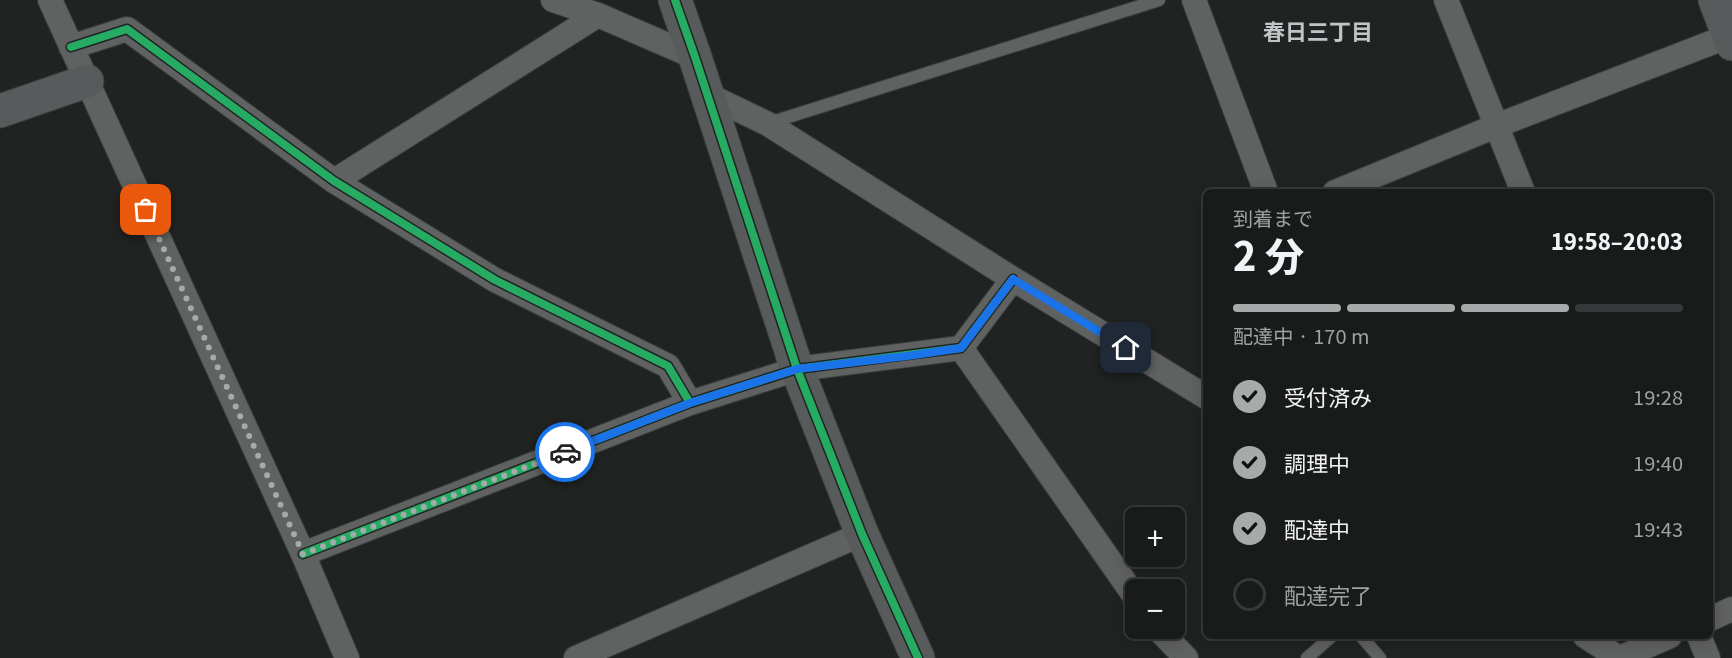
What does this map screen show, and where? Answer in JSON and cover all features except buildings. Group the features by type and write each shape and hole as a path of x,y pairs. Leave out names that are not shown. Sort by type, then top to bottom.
{"street":[{"path":"50,0 303,554 347,658"},
{"path":"554,0 598,15 695,57"},
{"path":"675,0 797,369 862,534 918,658"},
{"path":"1194,0 1265,189"},
{"path":"1446,0 1522,189"},
{"path":"1342,189 1496,126 1730,40 1715,0"},
{"path":"334,181 598,15"},
{"path":"71,47 127,29 334,181 495,280 668,366 690,403"},
{"path":"0,111 87,81"},
{"path":"708,95 768,124 1203,396"},
{"path":"303,554 690,403 797,369 961,348 1013,279"},
{"path":"961,348 1125,582"},
{"path":"587,656 862,534"},
{"path":"1713,618 1732,609"},
{"path":"1168,639 1186,658"},
{"path":"1590,639 1620,658 1664,639"},
{"path":"1701,639 1708,658"}],"lane":[{"path":"768,124 1159,0"},
{"path":"1307,658 1329,639"},
{"path":"1364,639 1380,658"}],"cycle path":[{"path":"675,0 797,369 862,534 918,658"},
{"path":"71,47 127,29 334,181 495,280 668,366 690,403"},
{"path":"303,554 690,403 797,369 961,348 1013,279"}],"way so far":[{"path":"146,210 303,554 565,452"}],"district":[{"name":"春日三丁目","path":"1318,30"}],"route":[{"path":"565,452 690,403 797,369 961,348 1013,279 1126,348"}]}
